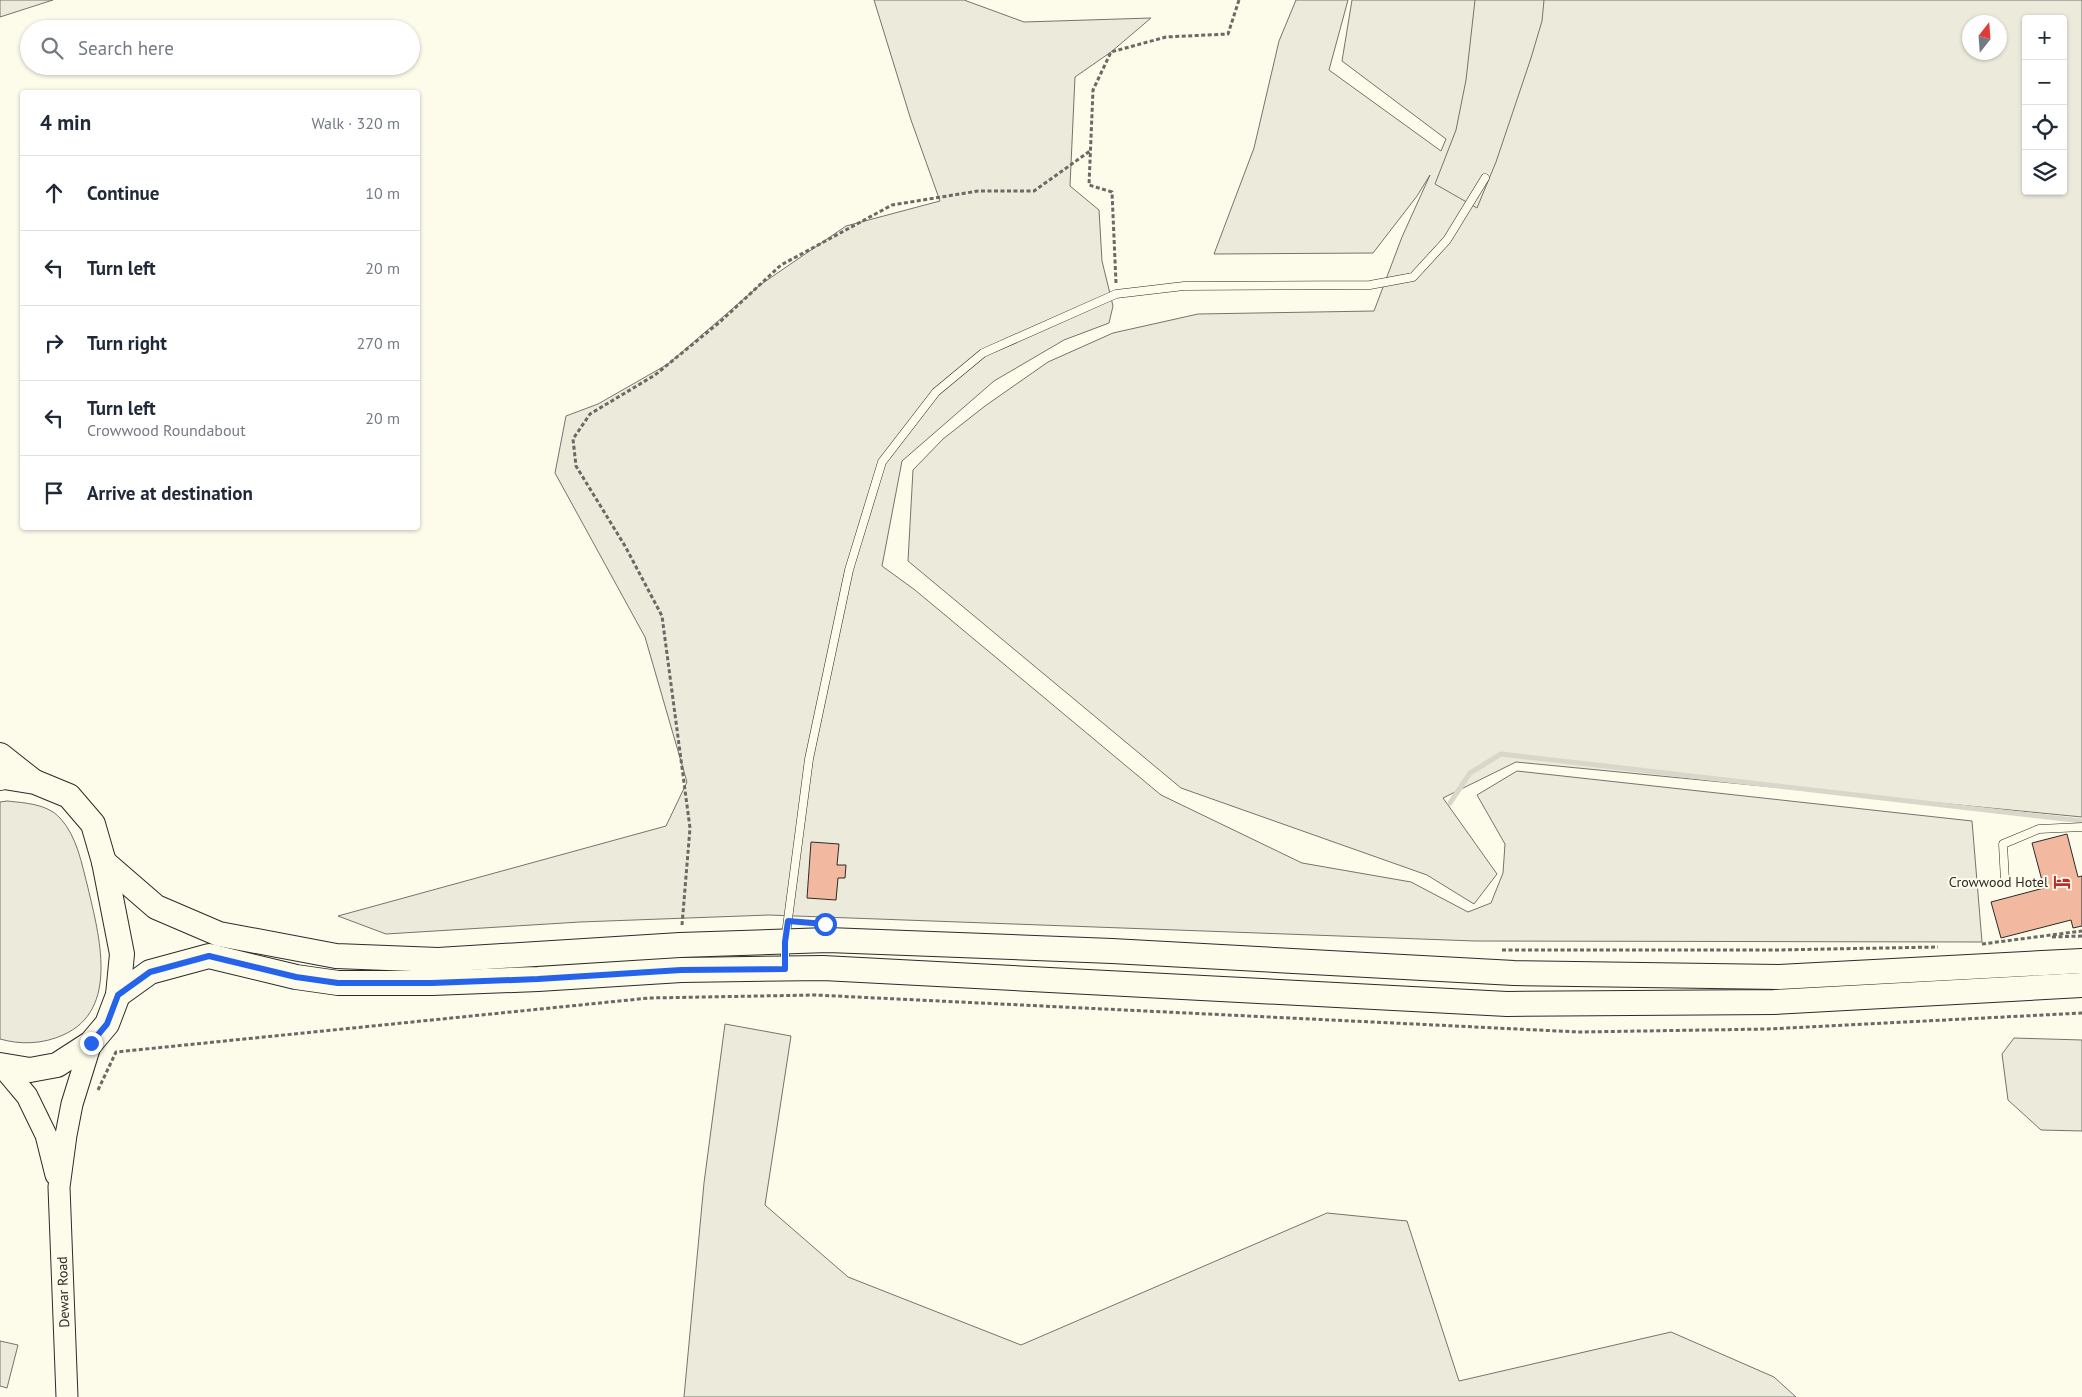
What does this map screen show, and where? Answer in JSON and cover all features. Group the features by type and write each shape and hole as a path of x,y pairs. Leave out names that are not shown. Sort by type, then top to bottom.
{"main road":[{"path":"0,755 34,782"},
{"path":"0,778 34,782 69,796 93,824 104,862 122,954 118,995 107,1024 91,1043 57,1065 30,1070 0,1065"},
{"path":"104,862 156,907 219,934 336,956 438,960 680,945 828,940 1112,951 1514,973 1780,977 2082,961"},
{"path":"118,995 150,972 209,956 296,977 338,983 432,983 538,979 681,970 823,968 1507,1004 1774,1002 2082,985"}],"street":[{"name":"Dewar Road","path":"67,1397 59,1187 72,1104 91,1043"},
{"name":"Dewar Road","path":"0,1065 27,1096 46,1135 59,1187"}],"lane":[{"path":"785,969 785,942 809,759 849,570 882,462 936,392 983,354 1116,294 1184,286 1370,285 1413,277 1446,240 1485,178"},
{"path":"2005,882 2003,844 2040,829 2082,828"}],"path":[{"path":"1116,294 1112,192 1089,185 1093,90 1111,52 1166,37 1228,34 1239,0"},
{"path":"680,945 690,828 662,616 625,546 576,466 573,439 590,414 655,375 721,321 781,266 892,205 978,190 1034,191 1090,151"},
{"path":"1980,945 2082,931"},
{"path":"2029,938 2082,936"},
{"path":"1496,950 1765,950 1941,946"},
{"path":"95,1096 116,1052 649,998 815,995 1579,1032 1768,1029 2082,1012"}],"shaded area":[{"path":"0,0 53,0 0,17"},
{"path":"874,0 964,0 1024,22 1151,18 1111,52 1075,77 1070,186 1099,210 1102,261 1113,306 1109,323 1064,340 994,381 902,461 882,566 915,590 1161,795 1302,863 1411,882 1468,912 1491,903 1503,873 1505,844 1477,795 1517,771 1972,821 1982,942 1475,941 769,915 580,922 386,934 338,916 666,826 687,782 645,637 555,473 566,416 598,404 668,364 760,285 846,226 940,201 911,120"},
{"path":"1296,0 1348,0 1329,70 1441,151 1446,139 1342,61 1352,0 2082,0 2082,817 1516,762 1443,798 1497,874 1474,904 1427,875 1181,788 908,561 913,470 943,439 985,406 1048,362 1113,333 1198,314 1374,311 1402,237 1430,175 1417,196 1373,253 1214,254 1254,148 1279,41"},
{"path":"1475,0 1544,0 1542,21 1531,58 1496,162 1477,208 1435,184 1456,130 1466,80"},
{"path":"7,801 43,807 55,813 66,825 75,842 81,860 97,927 101,970 99,990 92,1008 81,1023 63,1035 40,1042 24,1043 0,1039 0,802"},
{"path":"725,1024 791,1036 765,1205 848,1277 1021,1345 1327,1213 1407,1221 1459,1381 1671,1332 1774,1377 1796,1397 684,1397 704,1183"},
{"path":"2014,1038 2082,1040 2082,1131 2041,1130 2008,1100 2002,1054"},
{"path":"0,1341 18,1345 7,1388 0,1386"}],"building":[{"name":"Crowwood Hotel","path":"2067,834 2078,877 2082,876 2082,926 2073,928 2071,920 2001,938 1991,902 2044,888 2032,843"},
{"path":"811,842 839,844 837,865 846,865 845,878 838,878 836,900 807,898"}],"waterway":[{"path":"1450,803 1470,773 1501,754 2082,821"}],"place":[{"name":"Crowwood Hotel","path":"2062,882"}],"route":[{"path":"91,1043 107,1024 118,995 150,972 209,956 296,977 338,983 432,983 538,979 681,970 785,969 785,942 788,921 825,924"}]}
